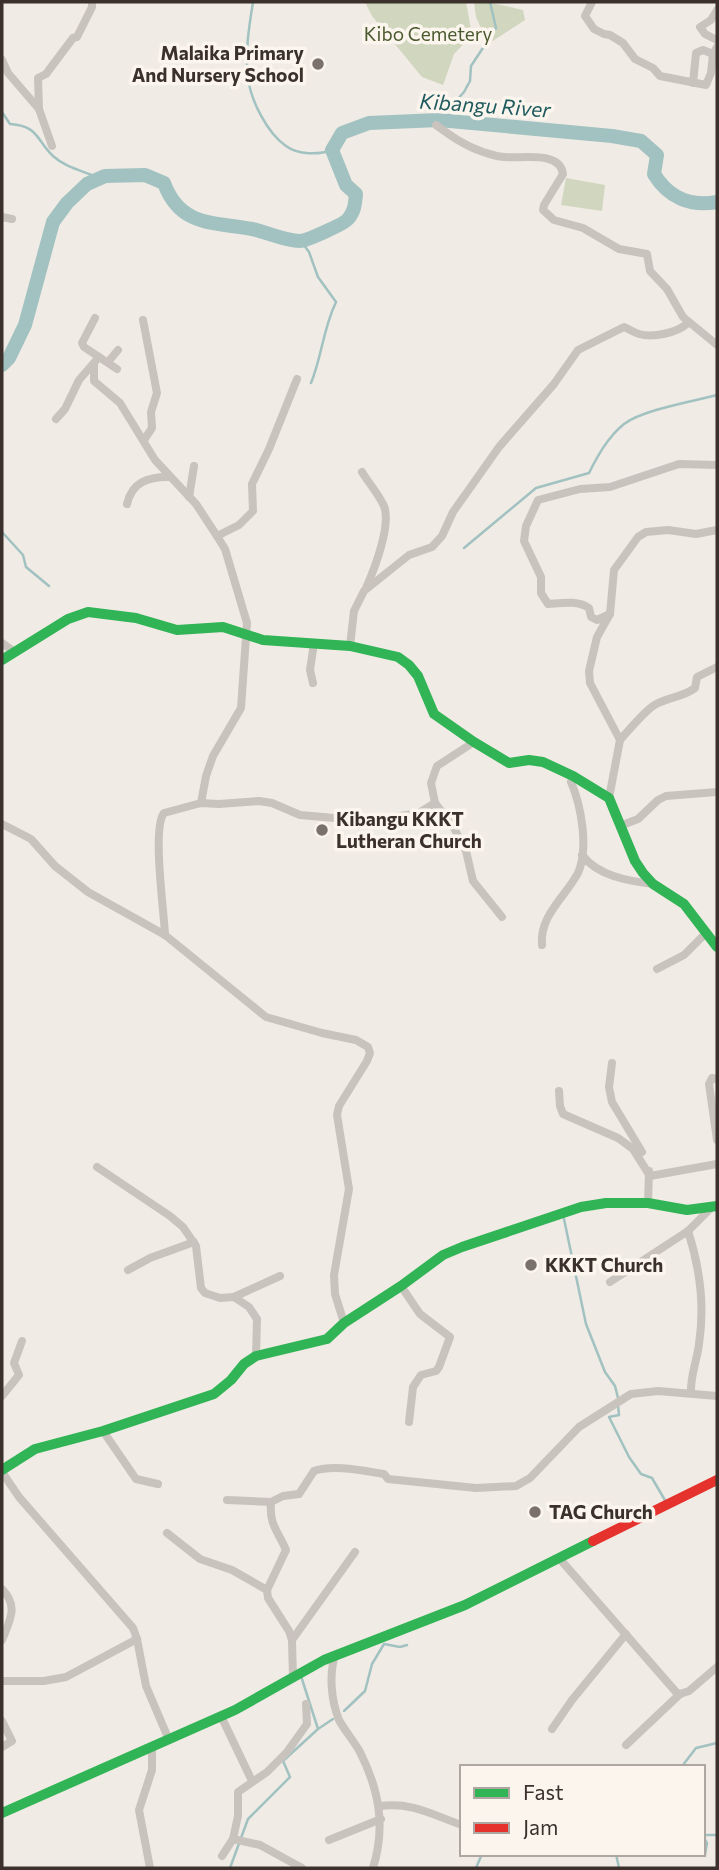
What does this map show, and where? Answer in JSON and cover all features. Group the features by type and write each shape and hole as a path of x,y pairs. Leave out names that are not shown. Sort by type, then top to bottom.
{"street":[{"path":"52,146 39,109 38,78 46,74 73,38 77,37 92,2"},
{"path":"592,2 585,16 594,29 623,43 635,60 653,68 660,76 693,83 708,84 715,51 703,50 696,53 693,83"},
{"path":"717,10 711,20 700,27 717,40"},
{"path":"2,60 8,73 39,109"},
{"path":"436,125 461,143 484,152 506,158 526,156 556,162 563,174 544,205 543,210 547,216 583,228 619,249 647,254 650,271 667,289 688,323 717,345"},
{"path":"2,217 12,219"},
{"path":"95,318 82,343 97,361 108,362 117,369"},
{"path":"143,320 157,393 151,412 152,428 144,440"},
{"path":"364,591 409,555 432,547 442,536 453,512 499,447 554,384 581,347 624,327 641,335 648,335 673,332 688,323"},
{"path":"108,362 118,350"},
{"path":"56,419 65,409 79,380 97,361"},
{"path":"97,361 94,381 120,402 155,460 196,504 218,536 225,549 244,614 246,636 241,708 213,756 201,803"},
{"path":"218,536 239,525 253,511 251,484 269,449 297,379"},
{"path":"610,614 597,620 591,617 589,608 584,605 548,604 544,600 541,577 523,534 534,505 543,497 580,489 610,487 679,464 717,465"},
{"path":"189,497 194,466"},
{"path":"350,646 354,611 382,547 385,511 362,472"},
{"path":"127,504 133,488 143,481 169,477"},
{"path":"620,740 589,676 597,637 610,614 614,570 638,537 649,531 696,534 717,530"},
{"path":"2,660 68,619 88,612 135,618 184,630 223,627 246,636 284,642 350,646 398,657 409,665 418,676 434,714 509,763 529,760 543,762 608,798"},
{"path":"2,643 15,652"},
{"path":"313,683 310,670 314,643"},
{"path":"717,667 697,677 695,688 690,692 652,706 620,740 608,798 635,861 653,884 684,904 717,947"},
{"path":"474,742 437,766 431,783 435,803 454,828 466,851 473,881 502,918"},
{"path":"542,945 543,929 554,905 578,872 582,855 582,821 571,782"},
{"path":"620,826 638,819 666,796 717,792"},
{"path":"165,934 160,819 171,809 201,803 259,801 272,803 300,815 333,816 355,821 380,820 419,813 435,803"},
{"path":"2,824 31,839 55,866 88,892 165,934 266,1017 356,1040 368,1047 370,1053 367,1061 339,1106 337,1115 349,1189 334,1275 335,1294 344,1323"},
{"path":"582,855 591,866 604,872 653,884"},
{"path":"657,970 684,955 705,934"},
{"path":"612,1063 609,1087 612,1102 645,1156 650,1176 648,1203"},
{"path":"717,1079 712,1078 709,1084 717,1140"},
{"path":"559,1091 563,1114 618,1138 633,1149 650,1176"},
{"path":"650,1176 717,1164"},
{"path":"97,1167 183,1227 198,1252 201,1287 205,1293 220,1298 234,1297 280,1276"},
{"path":"169,1740 146,1686 137,1639 128,1622 19,1497 2,1471 35,1449 103,1431 214,1394 256,1356 327,1339 344,1323 448,1253 582,1207 606,1203 648,1203 687,1210 714,1207"},
{"path":"610,1282 688,1231 714,1207"},
{"path":"688,1231 697,1261 701,1301 699,1345 691,1378 691,1393"},
{"path":"128,1270 150,1258 194,1242"},
{"path":"401,1286 420,1314 450,1337 439,1367 436,1371 421,1375 413,1387 409,1422"},
{"path":"234,1297 249,1307 257,1319 256,1356"},
{"path":"2,1396 19,1376 14,1363 22,1341"},
{"path":"228,1500 271,1502 276,1498 299,1494 314,1471 321,1469 383,1474 388,1479 440,1485 490,1488 516,1486 530,1478 579,1427 627,1396 647,1391 717,1396"},
{"path":"103,1431 136,1479 158,1484"},
{"path":"2,1813 221,1716 335,1655 465,1605 717,1480"},
{"path":"271,1502 273,1528 286,1550 267,1590 268,1598 289,1630 292,1640 293,1678"},
{"path":"167,1533 200,1559 232,1570 267,1590"},
{"path":"292,1640 355,1552"},
{"path":"559,1558 680,1694"},
{"path":"2,1589 11,1600 12,1607 2,1640"},
{"path":"552,1729 626,1634"},
{"path":"2,1681 44,1681 66,1677 137,1639"},
{"path":"335,1655 332,1677 334,1702 339,1719 360,1753 380,1806 381,1819 373,1868"},
{"path":"626,1745 680,1694 689,1691 717,1667"},
{"path":"222,1856 233,1839 238,1816 238,1791 267,1772 287,1752 307,1724 306,1704"},
{"path":"221,1716 252,1781"},
{"path":"2,1721 12,1741 2,1747"},
{"path":"150,1868 138,1814 152,1770 152,1748"},
{"path":"380,1806 419,1808 460,1824"},
{"path":"329,1840 381,1819"},
{"path":"233,1839 260,1845 302,1868"}],"green space":[{"name":"Kibo Cemetery","path":"365,2 466,2 472,35 454,54 443,85 422,77 372,16"},
{"path":"474,2 523,10 525,20 488,44 476,17"},
{"path":"566,178 605,185 602,211 561,205"}],"waterway":[{"path":"253,2 247,67 249,86 261,115 272,133 291,149 309,153 332,150"},
{"path":"439,120 464,92 470,81 471,66 496,28 490,2"},
{"path":"2,112 10,124 32,131 58,160 99,178"},
{"name":"Kibangu River","path":"2,365 9,358 25,325 53,222 67,203 87,184 105,176 145,175 164,183 179,208 200,220 300,241 340,225 348,219 353,210 356,194 346,185 332,150 342,133 369,123 439,120 641,141 657,155 654,174 666,189 689,201 717,202"},
{"path":"301,241 309,252 318,277 336,302 311,383"},
{"path":"464,548 536,488 589,473 608,440 632,419 655,410 717,395"},
{"path":"2,532 23,555 26,567 49,586"},
{"path":"564,1219 586,1324 618,1398"},
{"path":"618,1405 619,1415 609,1417 629,1457 641,1474 652,1478 666,1502"},
{"path":"344,1711 365,1691 372,1664 384,1644 400,1647 407,1645"},
{"path":"230,1868 248,1819 290,1777 283,1761 318,1729 301,1676"},
{"path":"318,1729 333,1719"},
{"path":"683,1765 696,1748 717,1743"},
{"path":"705,1835 717,1835"},
{"path":"705,1840 705,1855"},
{"path":"476,1868 481,1856"},
{"path":"616,1856 619,1868"}],"traffic: fast":[{"path":"2,660 68,619 88,612 136,618 177,630 223,627 263,640 350,646 398,657 418,676 434,714 474,742 509,763 529,760 543,762 609,798 635,861 643,873 653,884 684,904 717,947"},
{"path":"2,1470 35,1449 103,1431 214,1394 231,1380 244,1364 256,1356 327,1339 344,1323 443,1255 462,1247 581,1207 606,1203 648,1203 687,1210 717,1206"},
{"path":"2,1813 235,1710 324,1660 465,1605 593,1541"}],"traffic: jam":[{"path":"593,1541 717,1480"}],"place":[{"name":"Malaika Primary And Nursery School","path":"318,64"},
{"name":"Kibangu KKKT Lutheran Church","path":"322,830"},
{"name":"KKKT Church","path":"531,1265"},
{"name":"TAG Church","path":"535,1512"}]}
